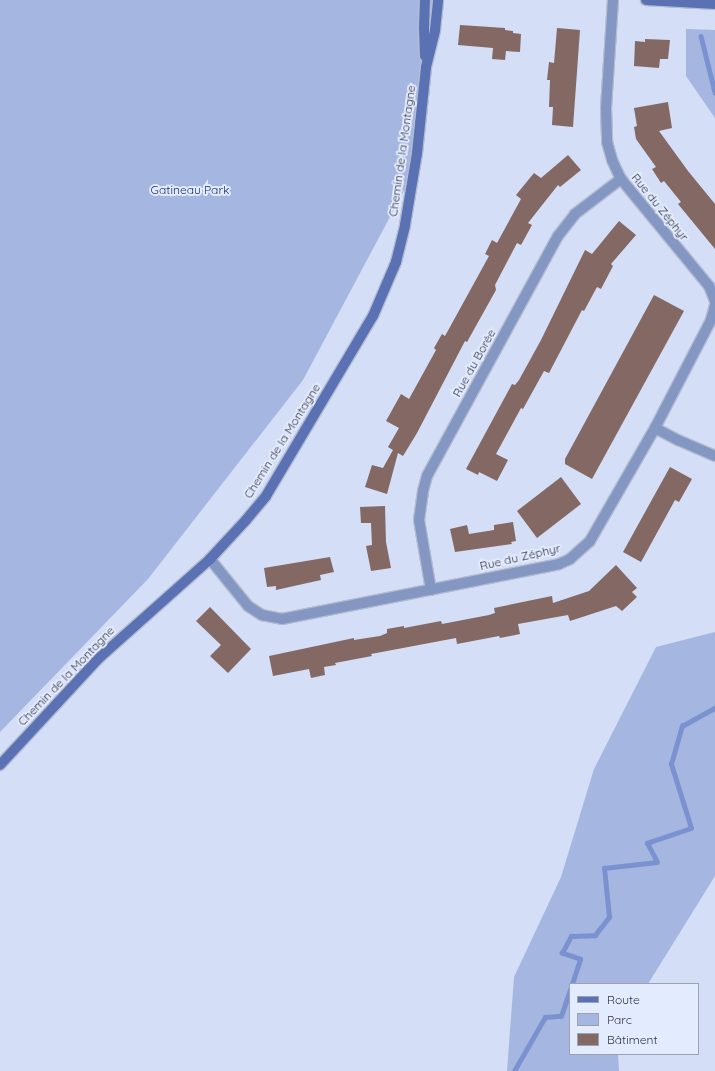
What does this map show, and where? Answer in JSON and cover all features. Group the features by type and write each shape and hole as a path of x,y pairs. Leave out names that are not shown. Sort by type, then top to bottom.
{"street":[{"name":"Chemin de la Montagne","path":"425,0 424,28 426,67"},
{"name":"Chemin de la Montagne","path":"0,765 99,658 210,559 266,496 355,346 382,296 396,262 411,197 426,67 434,30 438,0"},
{"name":"Rue du Zéphyr","path":"613,0 606,127 607,142 612,160 621,179 709,286 715,301"},
{"path":"646,0 715,4"},
{"name":"Rue du Borée","path":"431,590 419,520 422,491 427,476 558,236 575,214 621,179"},
{"name":"Rue du Zéphyr","path":"210,559 248,606 262,615 282,619 559,564 575,556 590,541 655,428 711,320 715,306"},
{"path":"655,428 715,456"}],"green space":[{"name":"Gatineau Park","path":"0,0 439,0 423,155 303,380 148,579 0,732"},
{"path":"686,29 715,30 715,118 686,76"},
{"path":"715,632 715,876 649,983 569,983 569,1055 618,1055 619,1071 507,1071 514,977 561,877 594,769 656,647"}],"building":[{"path":"460,25 505,28 505,30 513,31 513,33 521,34 520,52 506,51 505,60 492,59 493,48 458,45"},
{"path":"557,28 580,30 573,127 552,125 553,107 549,107 550,80 547,80 549,62 554,63"},
{"path":"645,39 670,40 668,59 660,59 659,68 634,66 635,41 645,42"},
{"path":"668,102 672,128 659,131 688,171 715,204 715,249 678,204 681,202 664,181 661,183 652,169 656,167 636,139 634,127 637,126 634,108"},
{"path":"568,155 581,170 560,187 558,185 528,223 532,225 521,245 517,243 495,285 496,290 467,342 465,341 417,433 403,456 398,453 387,494 365,487 372,465 383,468 393,450 388,447 399,428 386,421 401,394 409,399 436,350 434,348 442,334 445,336 489,256 485,254 492,240 497,243 521,199 516,195 534,173 541,178"},
{"path":"619,221 636,235 611,264 613,266 601,289 597,287 584,311 582,310 549,373 544,371 523,409 521,408 496,454 508,460 497,481 479,472 478,475 466,469 512,384 515,385 519,380 541,340 585,250 592,254"},
{"path":"654,295 684,311 592,479 565,464 565,459"},
{"path":"670,467 692,479 679,502 675,500 641,562 623,552"},
{"path":"561,477 581,504 537,538 517,511"},
{"path":"385,506 386,542 391,568 371,571 366,546 372,545 371,523 361,523 360,507"},
{"path":"513,522 516,541 511,542 512,544 455,552 450,529 467,525 469,534 494,530 494,525"},
{"path":"330,557 334,572 320,575 321,580 276,590 276,586 267,587 264,568"},
{"path":"616,565 637,588 632,592 637,597 622,611 616,606 570,621 568,615 518,624 520,634 500,638 499,636 457,644 456,638 371,654 372,656 335,663 336,665 324,667 325,675 311,678 309,669 273,676 269,656 354,638 354,640 380,636 387,633 387,629 404,626 404,628 441,621 442,624 489,615 495,613 494,608 552,596 553,603 589,591"},
{"path":"210,607 251,649 228,673 210,656 221,645 196,621"}],"waterway":[{"path":"701,36 715,92"},
{"path":"572,983 580,959 562,953 571,936 595,935 609,917 604,868 657,862 647,843 691,828 671,764 682,726 715,708"},
{"path":"514,1071 545,1017 561,1016 569,993"}]}
